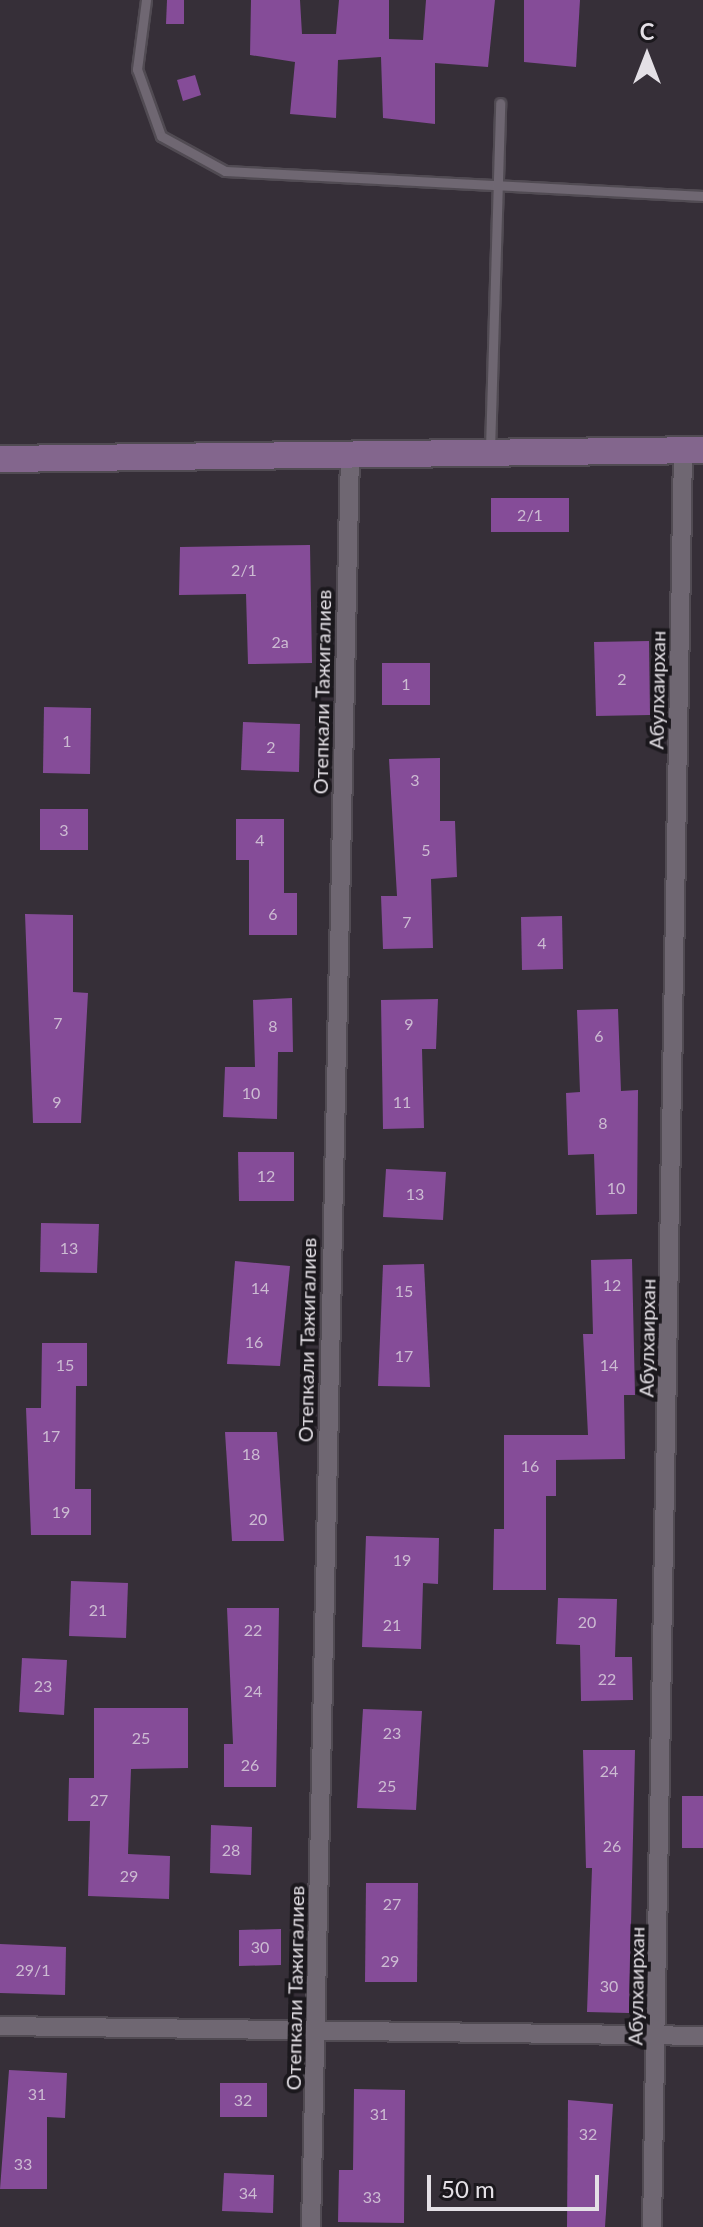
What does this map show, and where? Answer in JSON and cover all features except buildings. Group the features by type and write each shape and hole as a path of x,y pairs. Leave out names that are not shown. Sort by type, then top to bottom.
{"main road":[{"path":"0,459 693,450"}],"street":[{"name":"Абулхаирхан","path":"652,2227 693,450"},
{"name":"Отепкали Тажигалиев","path":"311,2227 350,455"},
{"path":"0,2026 703,2036"}],"lane":[{"path":"146,0 137,69 161,136 225,171 497,190 703,196"},
{"path":"490,453 500,103"}]}
